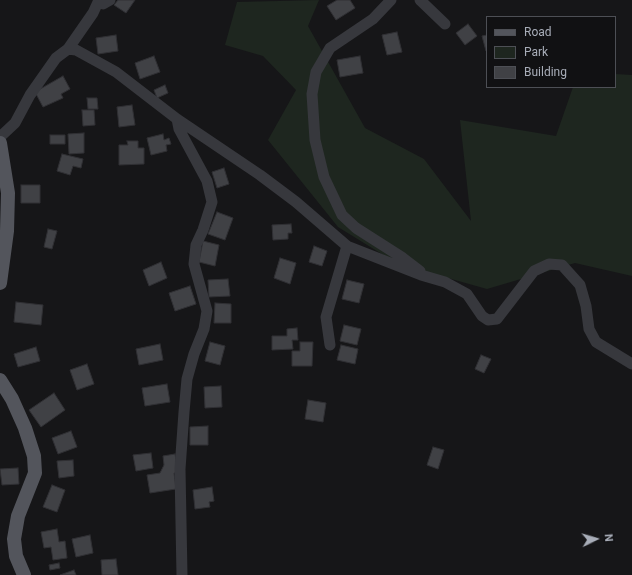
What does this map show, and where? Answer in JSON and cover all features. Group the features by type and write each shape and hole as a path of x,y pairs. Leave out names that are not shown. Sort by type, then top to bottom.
{"main road":[{"path":"0,143 8,192 7,231 0,283"},
{"path":"0,380 15,406 34,456 35,473 18,516 14,538 16,556 24,575"}],"street":[{"path":"0,137 15,123 44,72 56,58 68,49 93,13 98,1 103,4 110,0"},
{"path":"391,0 373,19 330,48 316,72 312,94 314,140 324,177 342,215 356,228 419,270 421,275"},
{"path":"420,0 445,24"},
{"path":"68,49 76,50 116,72 177,119 296,202 347,246 421,275 445,282 467,294 482,316 488,320 496,319 534,271 548,264 562,265 580,285 586,306 589,329 596,342 632,364"},
{"path":"177,119 179,129 207,181 212,202 203,230 196,245 194,264 207,311 204,329 194,354 187,379 180,469 182,575"},
{"path":"330,345 326,317 347,246"}],"green space":[{"path":"319,0 308,26 365,128 424,159 471,221 460,120 556,136 573,88 616,88 616,74 632,75 632,276 575,263 487,289 398,264 338,227 268,140 296,90 263,56 225,45 237,2"}],"building":[{"path":"118,0 135,0 126,13 114,5"},
{"path":"337,0 350,0 355,8 336,20 327,6"},
{"path":"468,24 477,36 465,45 456,33"},
{"path":"397,32 402,52 387,55 382,35"},
{"path":"116,35 118,51 98,54 96,38"},
{"path":"486,35 486,51 482,36"},
{"path":"154,56 160,72 140,79 135,63"},
{"path":"360,56 363,73 340,77 337,60"},
{"path":"63,76 70,89 61,94 63,98 43,107 35,92"},
{"path":"165,85 168,93 157,98 154,90"},
{"path":"87,98 97,98 98,109 88,109"},
{"path":"132,105 135,125 119,127 117,107"},
{"path":"82,110 94,110 95,125 83,126"},
{"path":"84,133 84,153 69,154 68,134"},
{"path":"163,134 164,140 169,138 171,144 166,145 167,151 151,155 147,138"},
{"path":"50,135 65,135 65,144 50,144"},
{"path":"127,141 138,141 138,148 144,148 144,164 119,165 119,145 128,145"},
{"path":"62,154 83,159 81,168 73,166 70,175 57,171"},
{"path":"224,168 229,184 217,188 212,172"},
{"path":"21,185 40,185 40,203 21,203"},
{"path":"217,212 233,218 225,240 208,234"},
{"path":"291,224 292,233 288,233 288,239 273,240 272,225"},
{"path":"48,229 57,231 52,249 44,247"},
{"path":"203,241 219,245 215,266 199,262"},
{"path":"314,246 327,251 322,266 309,262"},
{"path":"280,258 296,263 290,284 274,278"},
{"path":"161,262 167,278 149,286 143,270"},
{"path":"228,279 230,296 209,297 208,280"},
{"path":"347,280 364,284 359,303 342,299"},
{"path":"190,286 196,304 175,311 169,293"},
{"path":"16,302 43,305 41,325 14,322"},
{"path":"215,303 231,304 231,323 214,323"},
{"path":"344,325 361,329 357,345 340,341"},
{"path":"297,328 298,340 292,340 293,349 272,350 272,336 287,336 287,329"},
{"path":"210,342 225,346 220,365 205,361"},
{"path":"300,342 313,342 312,366 292,366 292,351 300,351"},
{"path":"160,344 163,360 139,365 136,349"},
{"path":"341,345 358,349 355,364 337,360"},
{"path":"36,347 40,361 18,367 14,354"},
{"path":"481,355 491,359 484,373 475,369"},
{"path":"87,364 94,384 77,390 70,370"},
{"path":"167,384 170,402 145,406 142,388"},
{"path":"221,386 222,407 205,408 204,387"},
{"path":"54,393 65,410 41,427 29,410"},
{"path":"308,400 326,403 323,422 305,419"},
{"path":"208,426 208,445 190,445 190,427"},
{"path":"71,431 77,447 58,454 52,438"},
{"path":"433,447 444,450 438,469 427,465"},
{"path":"151,453 153,468 136,471 133,455"},
{"path":"175,454 178,473 174,473 176,489 150,493 147,475 160,473 164,465 163,456"},
{"path":"73,460 74,476 59,478 57,461"},
{"path":"18,468 19,484 2,485 0,469"},
{"path":"52,485 65,490 57,512 43,507"},
{"path":"212,487 214,501 209,502 210,507 195,509 193,490"},
{"path":"57,529 59,542 65,541 67,558 53,560 51,547 44,548 41,532"},
{"path":"90,535 93,553 76,557 72,539"},
{"path":"116,559 118,575 102,575 101,560"},
{"path":"59,563 60,568 50,570 49,565"},
{"path":"74,570 76,575 60,575"}]}
